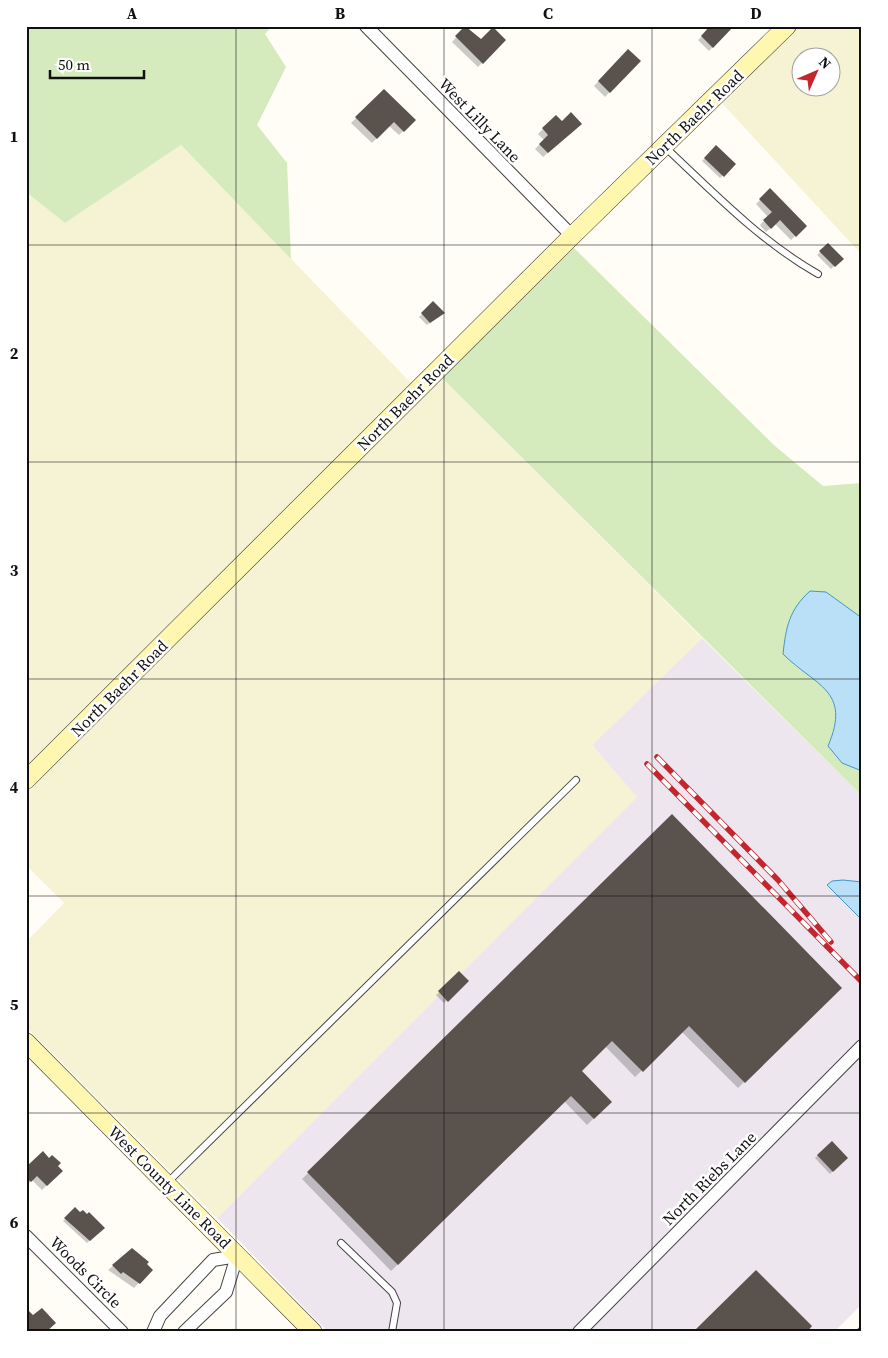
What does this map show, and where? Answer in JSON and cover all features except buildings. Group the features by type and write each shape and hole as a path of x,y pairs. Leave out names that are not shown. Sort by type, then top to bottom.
{"street":[{"name":"West Lilly Lane","path":"366,26 572,236"},
{"name":"North Baehr Road","path":"26,780 572,236 787,26"},
{"name":"West County Line Road","path":"26,1042 313,1332"},
{"name":"North Riebs Lane","path":"579,1332 862,1046"},
{"name":"Woods Circle","path":"26,1236 122,1332"},
{"path":"153,1332 160,1316 213,1260 238,1256 226,1292 184,1332"}],"lane":[{"path":"664,146 759,234 787,256 818,274"},
{"path":"166,1183 576,780"},
{"path":"341,1243 392,1292 397,1303 392,1332"}],"shaded area":[{"path":"799,26 862,26 862,255 721,102"},
{"path":"181,145 414,386 26,771 26,192 65,223"},
{"path":"442,378 702,638 592,745 637,797 217,1218 26,1027 26,942 64,903 26,865 26,789"},
{"path":"702,638 862,796 862,1304 834,1332 328,1332 217,1218 636,797 592,745"}],"green space":[{"path":"26,26 272,26 265,34 286,67 257,125 287,163 291,259 181,145 65,223 26,192"},
{"path":"574,248 775,446 823,486 862,483 862,618 826,592 793,664 816,680 831,697 835,706 835,717 828,746 842,763 862,771 862,796 442,378"}],"water":[{"path":"810,591 826,592 862,618 862,771 842,763 828,746 836,712 833,701 818,682 783,654 793,612"},
{"path":"832,881 862,882 862,920 827,885"}],"railway":[{"path":"657,757 778,880 831,942"},
{"path":"647,764 862,982"}]}
